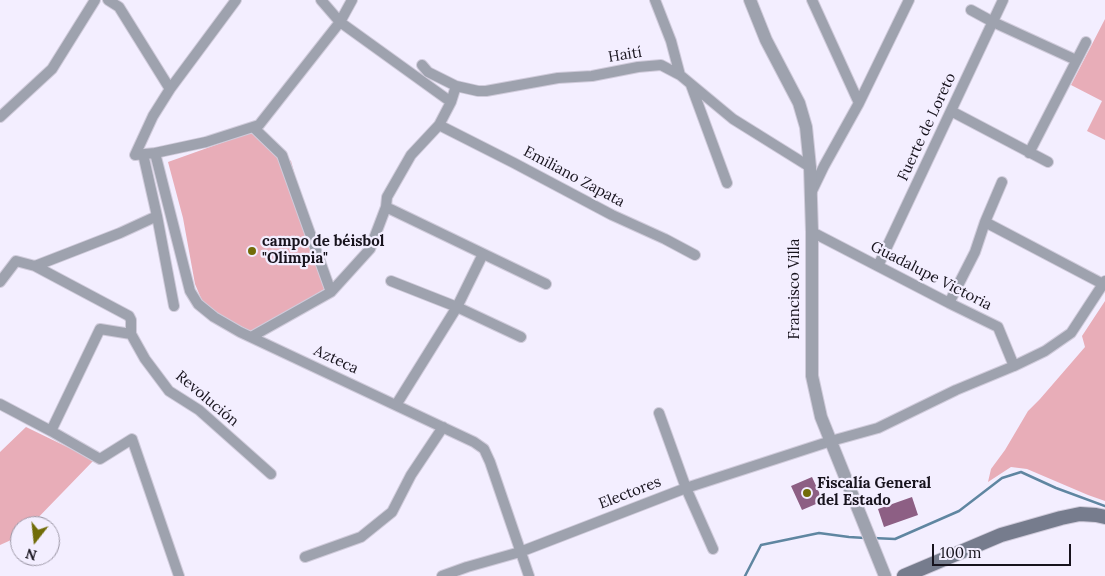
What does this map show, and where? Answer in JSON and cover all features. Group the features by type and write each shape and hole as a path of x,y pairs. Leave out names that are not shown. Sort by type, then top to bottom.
{"main road":[{"path":"904,576 1001,535 1080,514 1105,517"}],"street":[{"path":"0,117 52,69 95,0"},
{"path":"108,0 119,8 170,89"},
{"path":"174,306 157,216 139,155 153,116 170,89 236,0"},
{"path":"321,0 340,22 451,102"},
{"path":"139,155 206,142 259,125 340,22 352,0"},
{"path":"655,0 672,41 680,75"},
{"name":"Francisco Villa","path":"750,0 766,40 801,108 806,127 810,167 812,232 812,376 821,417 885,576"},
{"path":"812,0 860,103"},
{"path":"810,194 860,103 909,0"},
{"name":"Fuerte de Loreto","path":"878,266 1003,0"},
{"path":"971,10 1076,60"},
{"path":"1029,152 1086,42"},
{"name":"Haití","path":"422,65 428,72 456,86 486,91 558,78 592,76 638,66 661,65 680,75 733,119 810,167"},
{"path":"690,83 727,183"},
{"path":"251,337 331,292 370,249 388,197 411,155 439,125 451,102 456,86"},
{"path":"952,111 1048,162"},
{"name":"Emiliano Zapata","path":"439,125 612,215 666,239 695,255"},
{"path":"252,127 282,155 331,292"},
{"name":"Azteca","path":"155,153 190,291 198,304 214,317 251,337 474,442 484,449 529,576"},
{"path":"949,303 975,252 1002,182"},
{"path":"386,207 546,284"},
{"path":"35,266 120,233 157,216"},
{"path":"985,222 1104,283"},
{"name":"Guadalupe Victoria","path":"812,232 998,327 1014,366"},
{"path":"396,405 457,307 483,254"},
{"name":"Revolución","path":"0,282 16,261 35,266 129,316 131,320 131,334 145,359 169,390 199,410 271,474"},
{"path":"391,281 457,307 521,337"},
{"name":"Electores","path":"442,576 520,552 686,488 831,441 878,428 956,390 1045,351 1071,333 1104,283"},
{"path":"51,431 100,329 131,334"},
{"path":"0,404 100,459 132,438 180,576"},
{"path":"658,413 686,488 713,549"},
{"path":"305,557 360,537 392,512 411,475 442,427"}],"shaded area":[{"path":"1105,19 1105,140 1087,131 1102,101 1071,85"},
{"name":"campo de béisbol \"Olimpia\"","path":"252,132 291,161 326,288 250,335 222,320 203,303 195,284 183,218 168,162"},
{"path":"1105,301 1105,501 1027,469 1011,467 988,482 991,469 1005,450 1028,411 1085,347 1082,336"},
{"path":"26,427 94,460 40,516 10,516 10,540 0,545 0,452"}],"building":[{"name":"Fiscalía General del Estado","path":"812,477 823,501 802,510 791,486"},
{"path":"912,497 918,515 884,527 878,509"}],"waterway":[{"path":"873,538 895,539 959,511 1002,478 1021,472 1056,488 1105,506"},
{"path":"745,576 761,545 819,533 865,538"}],"place":[{"name":"campo de béisbol \"Olimpia\"","path":"252,251"},
{"name":"Fiscalía General del Estado","path":"807,493"}]}
